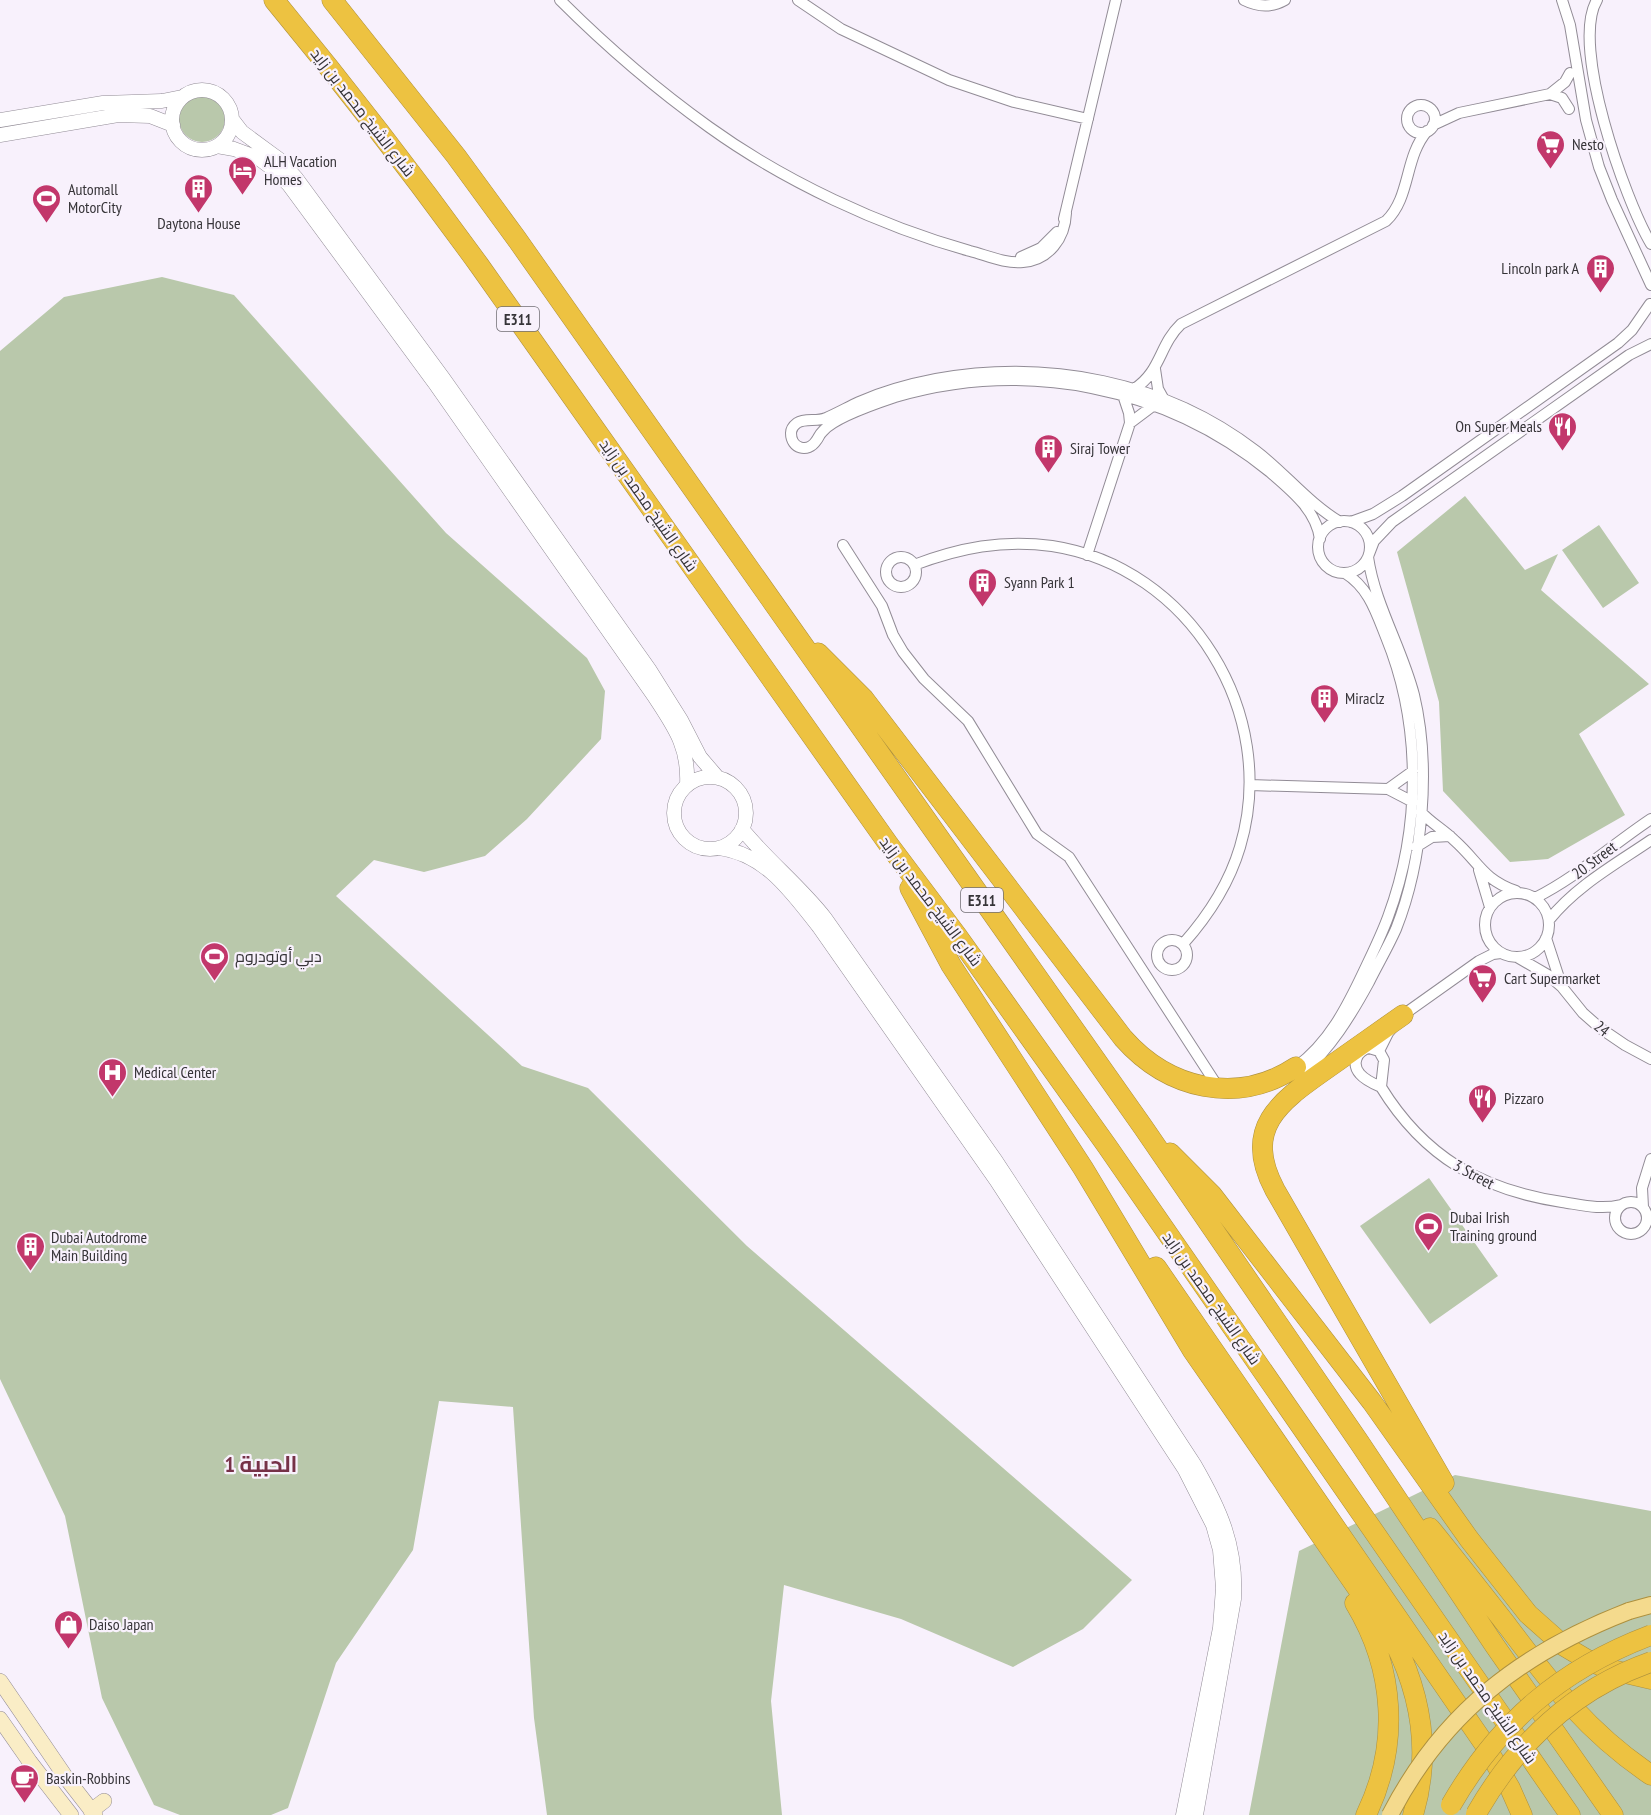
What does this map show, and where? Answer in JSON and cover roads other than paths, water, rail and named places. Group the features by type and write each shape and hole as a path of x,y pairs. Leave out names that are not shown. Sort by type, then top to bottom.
{"highway":[{"name":"شارع الشيخ محمد بن زايد","path":"274,0 397,154 479,265 889,845 958,937 1107,1146 1570,1815"},
{"name":"E311","path":"332,0 448,146 503,220 1143,1127 1359,1442 1495,1646 1613,1815"},
{"path":"788,625 864,699 1133,1050 1171,1076 1200,1086 1230,1088 1258,1084 1299,1070"},
{"path":"889,845 947,958 1083,1168 1184,1336 1383,1624 1404,1660 1417,1699 1423,1740 1421,1781 1413,1815"},
{"path":"1403,1015 1284,1100 1275,1111 1266,1130 1263,1150 1268,1177 1496,1574"},
{"path":"1299,1070 1263,1108 1258,1117 1252,1138 1252,1160 1263,1190 1324,1278"},
{"path":"1143,1127 1212,1195 1372,1402 1469,1539 1527,1614 1564,1646 1608,1669 1651,1679"},
{"path":"1083,1168 1163,1277 1483,1742 1510,1788 1522,1815"},
{"path":"1359,1442 1463,1568 1561,1696 1608,1743 1651,1775"},
{"path":"1262,1452 1360,1612 1376,1644 1381,1661 1388,1696 1389,1732 1384,1767 1366,1815"},
{"path":"1448,1810 1464,1782 1491,1745 1535,1701 1578,1669 1626,1644 1651,1635"},
{"path":"1475,1814 1503,1771 1536,1733 1555,1716 1596,1687 1651,1662"}],"main road":[{"path":"1390,1815 1432,1749 1459,1718 1496,1684 1520,1666 1564,1640 1629,1611 1651,1605"},
{"path":"0,1681 97,1809"},
{"path":"2,1723 71,1815"}],"street":[{"path":"560,0 605,44 674,100 711,128 767,163 865,215 949,245 999,259 1021,257 1041,248 1057,233 1066,213 1116,0"},
{"path":"798,0 842,29 949,80 1014,102 1088,119"},
{"path":"1244,0 1253,5 1265,6 1273,6 1285,0"},
{"path":"1562,0 1570,25 1586,120 1599,167 1651,285"},
{"path":"1597,0 1591,13 1589,30 1595,78 1604,122 1624,184 1651,244"},
{"path":"1409,126 1419,133 1459,113 1550,94 1558,89 1570,73"},
{"path":"0,120 103,103 162,101 182,97 198,90 214,92 227,103 232,119 242,132 271,153 288,169 350,250 653,675 681,720 700,757 717,778"},
{"path":"1550,94 1562,98 1569,109"},
{"path":"182,97 172,114 173,125 175,133 187,146 202,150 217,146 227,137 232,119"},
{"path":"1414,150 1407,118 1414,107 1422,105 1430,109 1459,113"},
{"path":"1134,389 1142,384 1155,369 1171,334 1181,324 1386,221 1399,205 1414,150 1430,128 1434,116 1430,109"},
{"path":"0,135 118,115 150,116 173,125"},
{"path":"217,146 251,154 273,169 288,185 343,258 434,382 654,696 686,754 687,785"},
{"path":"1650,302 1651,320"},
{"path":"1320,539 1327,528 1373,514 1402,496 1620,341 1632,330 1650,302"},
{"path":"1345,573 1359,568 1369,555 1378,536 1392,522 1629,355 1651,345"},
{"path":"1155,369 1158,402"},
{"path":"1299,1070 1317,1060 1342,1030 1396,929 1409,889 1421,812 1422,740 1414,695 1402,654 1374,588 1370,547 1366,534 1357,525 1346,522 1317,506 1280,470 1253,449 1194,413 1158,402 1123,394 1056,382 1016,380 974,382 909,393 866,408 827,427 813,446 808,448 796,445 791,433 797,423 823,419 875,395 914,384 961,375 990,372 1048,372 1096,379 1134,389 1158,402 1208,430 1258,462 1307,507 1316,523 1322,562 1331,570 1345,573 1359,584 1370,598 1392,652 1412,740 1413,802 1407,849 1398,885 1378,940 1342,1015 1299,1070"},
{"path":"1087,555 1130,423 1130,413 1123,394"},
{"path":"1130,423 1158,402"},
{"path":"914,566 947,553 981,545 1020,543 1052,546 1087,555 1126,572 1162,596 1193,626 1206,643 1218,661 1236,700 1247,742 1250,785 1240,847 1229,876 1214,904 1183,944"},
{"path":"843,545 882,606 903,652 924,678 968,721 1037,834 1069,857 1218,1087"},
{"path":"1388,789 1413,771"},
{"path":"719,848 731,843 742,829 746,818 745,808 742,797 728,782 707,777 687,785 676,801 674,811 678,830 694,846 740,852 771,872 819,927 996,1180 1185,1470 1206,1509 1217,1538 1222,1563 1222,1612 1183,1815"},
{"path":"1250,785 1388,789 1413,802"},
{"path":"1421,812 1465,850 1477,867 1490,907"},
{"name":"20 Street","path":"1535,898 1567,880 1651,819"},
{"path":"742,829 766,856 803,891 821,913 970,1122 1194,1464 1216,1505 1231,1547 1235,1573 1234,1599 1196,1815"},
{"path":"1416,847 1432,837 1450,836"},
{"name":"20 Street","path":"1549,921 1565,901 1585,885 1651,840"},
{"path":"1381,1087 1384,1060 1379,1051 1388,1033 1403,1015 1492,954 1501,953 1517,957 1529,954 1539,948 1546,938 1549,921 1544,908 1535,898 1504,887 1477,867"},
{"path":"1501,953 1488,937 1485,927 1486,916 1498,898 1520,892"},
{"name":"24","path":"1546,938 1562,987"},
{"name":"24","path":"1517,957 1548,975 1600,1028 1625,1046 1651,1059"},
{"name":"3 Street","path":"1379,1051 1374,1048 1364,1049 1357,1057 1356,1067 1362,1076 1381,1087 1401,1116 1434,1150 1478,1179 1538,1198 1597,1208 1624,1204"},
{"path":"1642,1188 1616,1214 1617,1227 1626,1234 1634,1235 1646,1231 1647,1214 1642,1188 1651,1159"},
{"path":"1624,1204 1635,1202 1647,1214"},
{"name":"3 Street","path":"1597,1208 1615,1219"}],"place":[{"name":"Nesto","path":"1551,170"},
{"name":"ALH Vacation Homes","path":"243,196"},
{"name":"Daytona House","path":"199,214"},
{"name":"Automall MotorCity","path":"47,224"},
{"name":"Lincoln park A","path":"1600,294"},
{"name":"On Super Meals","path":"1563,452"},
{"name":"Siraj Tower","path":"1049,474"},
{"name":"Syann Park 1","path":"983,608"},
{"name":"Miraclz","path":"1324,724"},
{"name":"دبي أوتودروم","path":"214,982"},
{"name":"Cart Supermarket","path":"1483,1004"},
{"name":"Medical Center","path":"113,1098"},
{"name":"Pizzaro","path":"1483,1124"},
{"name":"Dubai Irish Training ground","path":"1429,1252"},
{"name":"Dubai Autodrome Main Building","path":"30,1272"},
{"name":"Daiso Japan","path":"68,1650"},
{"name":"Baskin-Robbins","path":"25,1804"}],"district":[{"name":"الحبية 1","path":"261,1464"}]}
